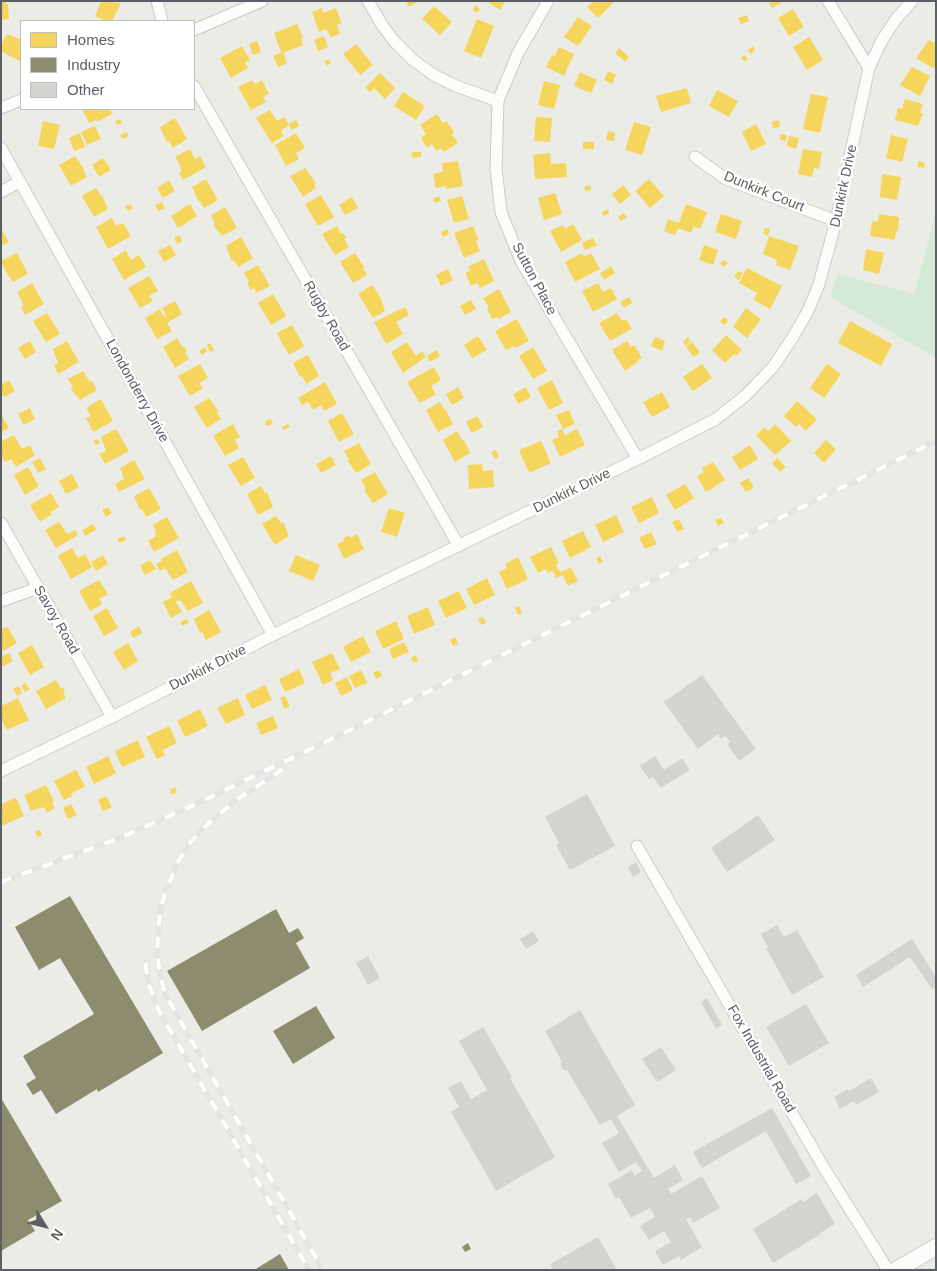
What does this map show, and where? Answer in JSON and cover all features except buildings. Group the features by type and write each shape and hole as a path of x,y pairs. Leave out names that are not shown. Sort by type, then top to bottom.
{"main road":[{"path":"896,1270 936,1247"}],"street":[{"path":"157,1 162,20"},
{"path":"195,30 262,1"},
{"path":"368,1 394,42 413,60 434,75 456,86 498,101"},
{"name":"Sutton Place","path":"548,1 518,54 498,101 496,169 501,212 521,261 638,460"},
{"path":"828,1 869,68"},
{"name":"Dunkirk Drive","path":"1,771 273,635 638,460 716,419 745,396 773,367 808,311 819,284 836,221 869,68 880,42 896,19 912,1"},
{"name":"Rugby Road","path":"195,88 459,546"},
{"path":"1,108 20,100"},
{"name":"Londonderry Drive","path":"1,148 273,635"},
{"name":"Dunkirk Court","path":"695,157 726,178 836,221"},
{"path":"1,192 19,182"},
{"name":"Savoy Road","path":"1,523 112,717"},
{"path":"1,601 38,588"},
{"name":"Fox Industrial Road","path":"637,846 824,1168 888,1270"}],"green space":[{"path":"936,212 936,358 830,297 838,274 914,294"}],"railway":[{"path":"1,882 122,837 196,804 936,441"},
{"path":"283,769 235,801 201,830 190,843 179,860 165,893 160,911 157,952 165,994 323,1270"},
{"path":"145,963 149,985 159,1011 309,1270"}]}
